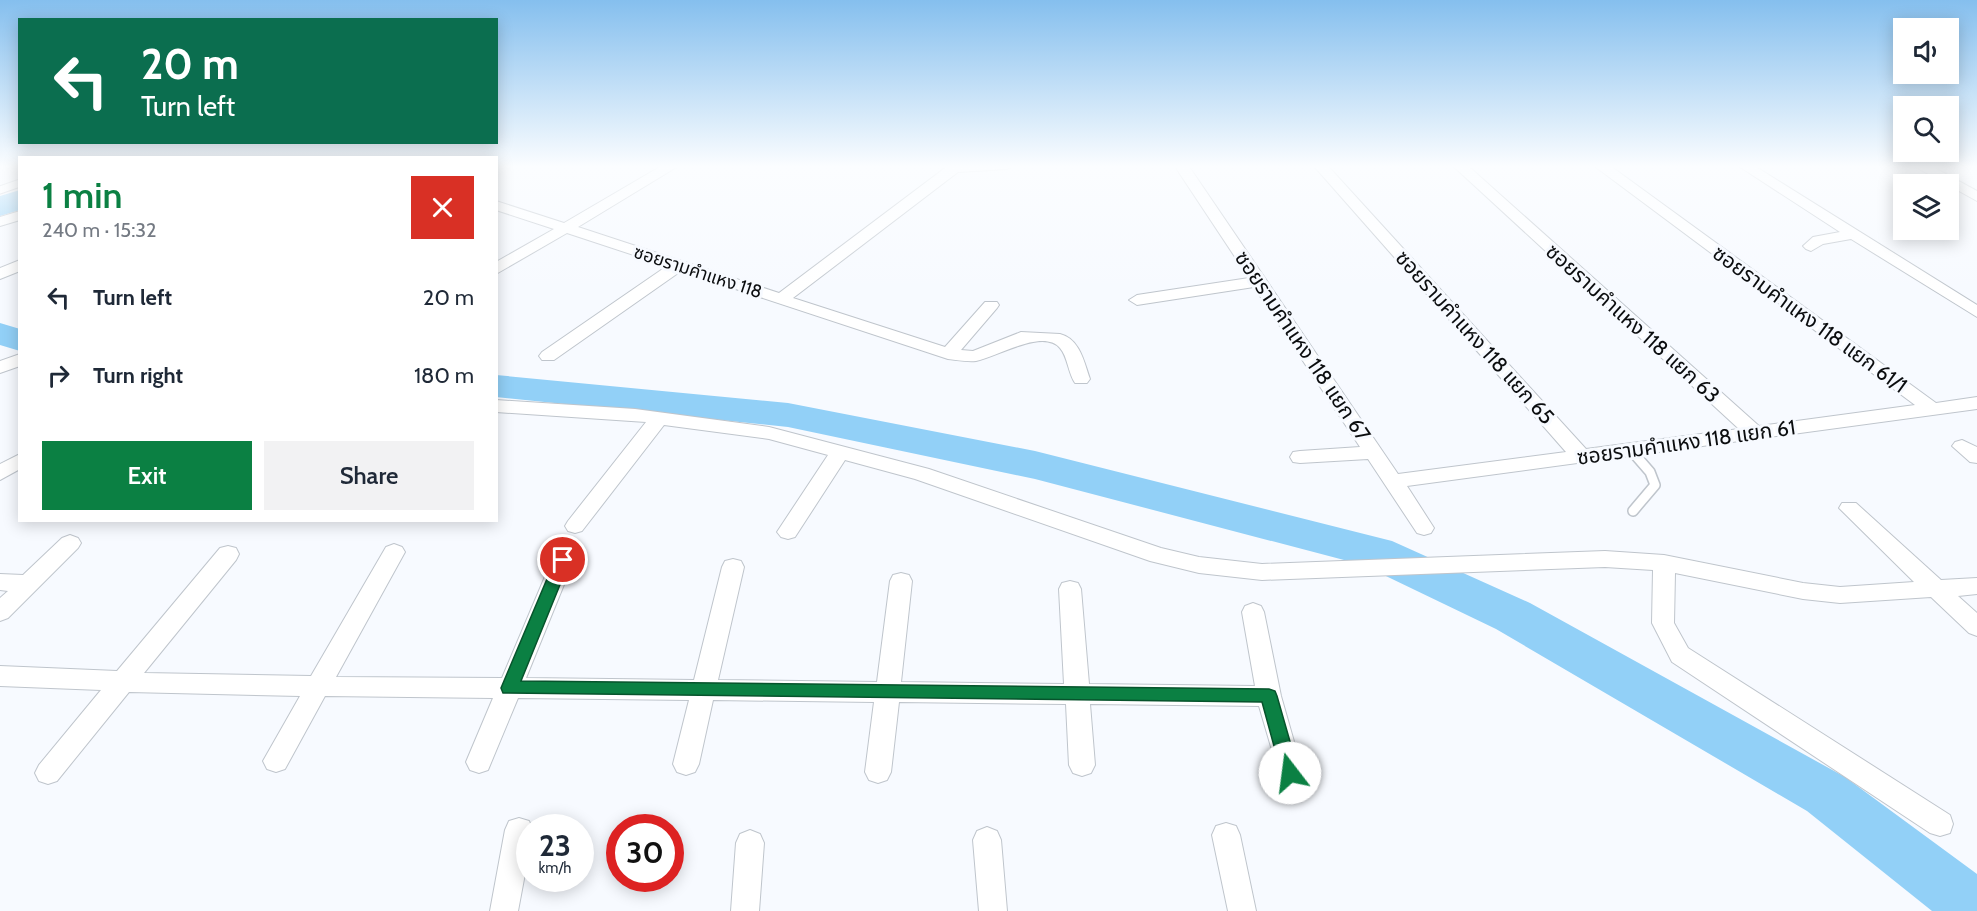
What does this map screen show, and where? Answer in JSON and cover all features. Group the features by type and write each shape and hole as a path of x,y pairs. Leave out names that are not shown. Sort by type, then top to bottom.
{"street":[{"name":"ซอยรามคำแหง 118","path":"501,208 781,299 902,208"},
{"path":"498,268 601,208"},
{"name":"ซอยรามคำแหง 118 แยก 67","path":"1210,208 1395,481 1424,528"},
{"name":"ซอยรามคำแหง 118 แยก 65","path":"1358,208 1581,456"},
{"name":"ซอยรามคำแหง 118 แยก 63","path":"1506,208 1754,432"},
{"name":"ซอยรามคำแหง 118 แยก 61/1","path":"1658,208 1932,409"},
{"path":"1811,208 1977,312"},
{"path":"0,222 18,215"},
{"path":"1811,246 1818,240 1853,234"},
{"path":"0,273 18,266"},
{"path":"548,356 678,266"},
{"path":"1137,300 1260,281"},
{"path":"781,299 948,354 974,356 1000,348 1021,337 1060,339 1070,348 1081,379"},
{"path":"948,354 991,304"},
{"path":"0,352 18,356"},
{"path":"0,368 18,358"},
{"name":"ซอยรามคำแหง 118 แยก 61","path":"1395,481 1977,403"},
{"path":"498,406 659,418 770,432 922,474 1158,555 1199,565 1262,572 1504,561 1605,559 1664,563 1812,592 1868,595 1977,586"},
{"path":"575,526 659,418"},
{"path":"788,532 840,452"},
{"path":"1300,457 1375,452"},
{"path":"0,473 18,461"},
{"path":"1849,508 1977,627"},
{"path":"0,612 70,543"},
{"path":"276,761 394,552"},
{"path":"48,773 228,554"},
{"path":"479,762 563,560"},
{"path":"1664,563 1663,623 1680,655 1940,824"},
{"path":"686,764 733,567"},
{"path":"878,772 901,581"},
{"path":"0,582 29,584"},
{"path":"1070,589 1082,765"},
{"path":"1253,612 1269,696 1290,773"},
{"path":"0,676 319,686 1269,696"},
{"path":"1226,835 1242,911"},
{"path":"987,840 993,911"},
{"path":"745,911 750,843"},
{"path":"504,911 516,846"}],"lane":[{"path":"1630,449 1650,472 1655,485 1633,511"}],"waterway":[{"path":"0,334 18,339"},
{"path":"498,386 788,415 1035,465 1376,552 1513,616 1826,794 1977,910"}],"route":[{"path":"563,560 509,688 1269,696 1290,773"}]}
